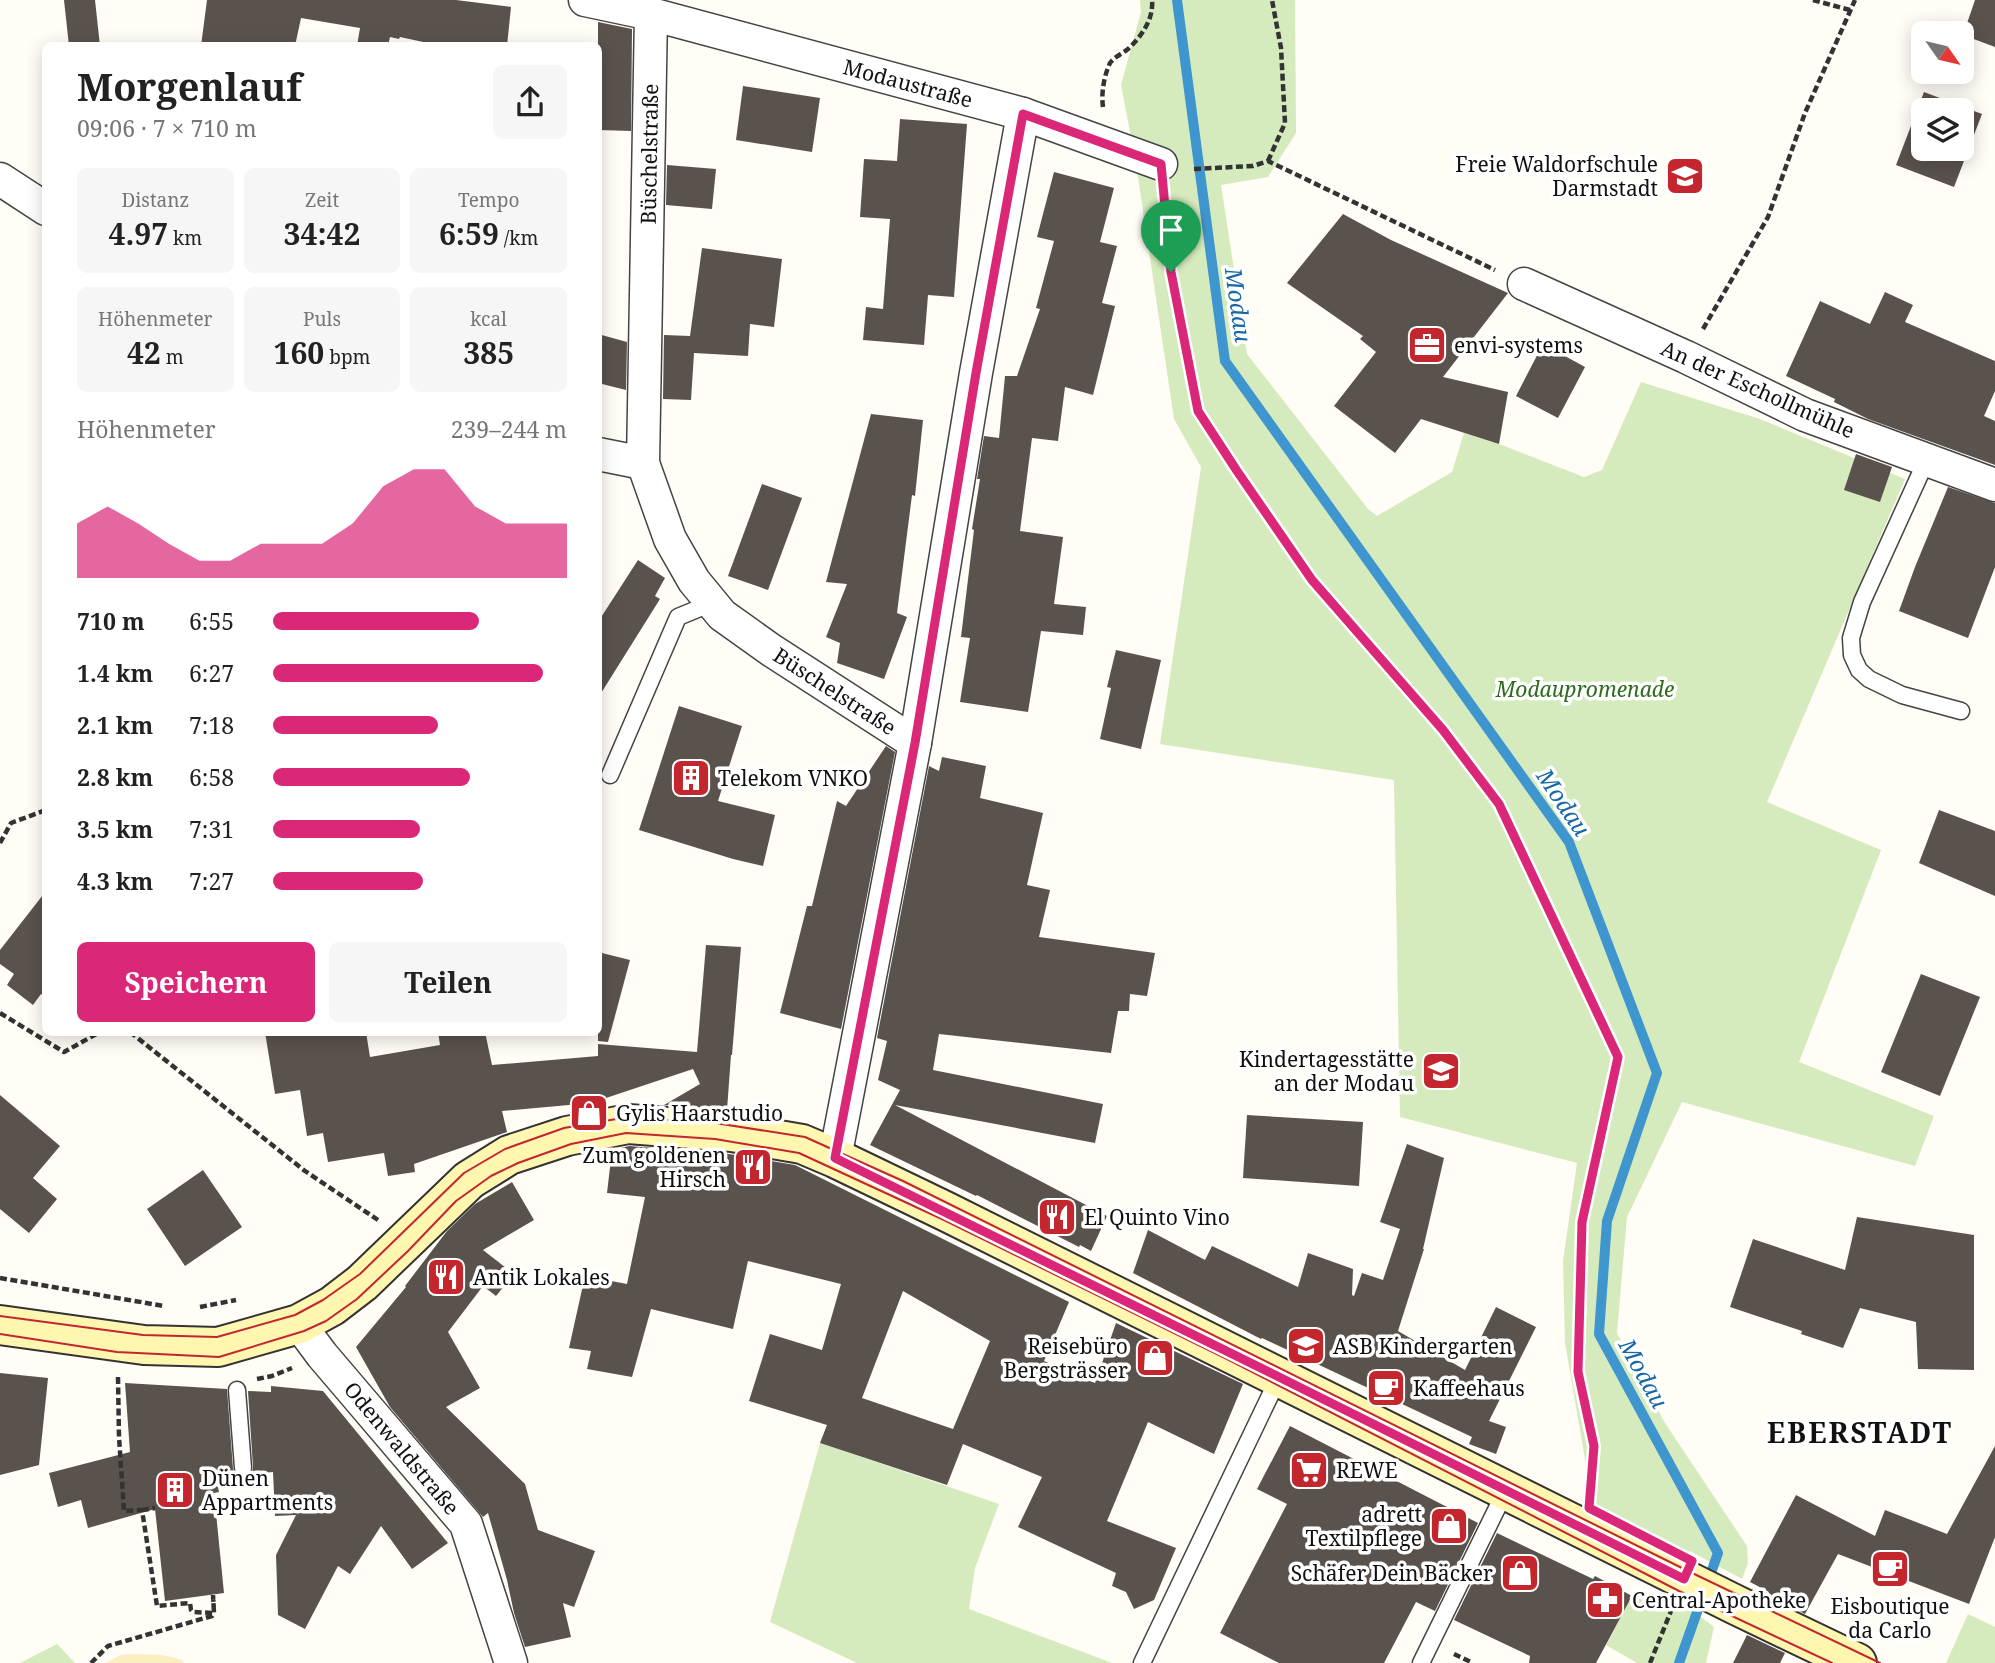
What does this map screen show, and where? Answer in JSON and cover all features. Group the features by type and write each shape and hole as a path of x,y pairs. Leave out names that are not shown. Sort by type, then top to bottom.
{"street":[{"name":"Modaustraße","path":"585,0 652,14 1023,114 1173,167"},
{"name":"Büschelstraße","path":"652,14 643,463 670,539 694,581 722,615 915,743 835,1158"},
{"path":"915,743 976,373 1023,114"},
{"path":"0,179 42,206"},
{"name":"An der Eschollmühle","path":"1524,284 1805,415 1995,485"},
{"path":"602,455 643,463"},
{"path":"0,1325 144,1345 218,1347 299,1324 332,1306 362,1283 469,1180 509,1155 567,1136 628,1124 719,1131 802,1144 1857,1663"},
{"name":"Odenwaldstraße","path":"299,1324 322,1355 466,1524 511,1663"}],"lane":[{"path":"1927,459 1862,602 1851,638 1852,655 1859,670 1869,679 1902,695 1961,710"},
{"path":"610,775 678,617 712,603"},
{"path":"1142,1663 1279,1377"},
{"path":"237,1390 243,1468"},
{"path":"1421,1663 1506,1490"}],"path":[{"path":"1098,141 1105,119 1101,94 1111,61 1127,50 1144,31 1153,8 1152,0"},
{"path":"1268,161 1285,123 1281,48 1272,0"},
{"path":"1813,0 1850,10"},
{"path":"1686,358 1768,217 1805,113 1855,0"},
{"path":"1524,284 1268,161 1232,168 1173,167 1171,272 1198,411 1312,580 1443,730 1499,804 1618,1057 1582,1222 1578,1372 1594,1446 1590,1496"},
{"path":"0,843 11,823 42,811"},
{"path":"0,1013 64,1052 93,1036"},
{"path":"135,1036 305,1171 384,1224"},
{"path":"0,1278 171,1307"},
{"path":"195,1308 246,1299"},
{"path":"117,1342 124,1511 155,1508"},
{"path":"142,1510 157,1606 190,1602 194,1612 214,1613"},
{"path":"1650,1663 1690,1582"},
{"path":"213,1595 214,1613"},
{"path":"91,1663 108,1646 212,1616 214,1613"}],"green space":[{"name":"Modaupromenade","path":"1140,0 1295,0 1296,133 1268,177 1221,185 1247,354 1368,509 1377,516 1452,472 1464,433 1584,477 1602,470 1641,382 1760,419 1905,479 1767,802 1881,850 1799,1062 1934,1116 1915,1166 1682,1102 1627,1217 1617,1333 1665,1423 1747,1546 1748,1563 1742,1579 1690,1551 1684,1562 1580,1509 1589,1482 1565,1343 1563,1261 1577,1163 1400,1117 1394,780 1160,744 1201,467 1174,419 1136,164 1121,85 1141,12"},
{"path":"820,1443 999,1504 975,1568 969,1609 1112,1663 857,1663 770,1622"},
{"path":"1632,1596 1684,1604 1714,1627 1706,1663 1637,1663 1606,1645"},
{"path":"1968,1614 1995,1627 1995,1663 1946,1663"},
{"path":"57,1644 75,1663 20,1663"}],"sand":[{"path":"121,1655 163,1655 184,1663 106,1663"}],"building":[{"path":"64,0 95,0 100,42 69,42"},
{"path":"207,0 456,0 511,7 507,42 423,42 390,37 389,42 358,42 360,28 301,18 296,42 202,42"},
{"path":"1975,0 1995,0 1995,47 1974,39 1974,21 1968,21"},
{"path":"598,22 632,29 631,131 602,130 602,42 598,42"},
{"path":"743,86 820,98 812,152 736,140"},
{"path":"1924,92 1940,98 1922,98"},
{"path":"1974,111 1982,114 1974,135"},
{"path":"900,119 967,124 954,297 928,295 924,345 863,340 866,307 883,309 890,219 860,217 864,159 897,161"},
{"path":"1911,126 1911,161 1964,161 1954,187 1896,165"},
{"path":"667,165 716,169 712,209 666,205"},
{"path":"1054,172 1114,188 1100,242 1117,246 1102,303 1115,306 1093,395 1065,387 1058,441 1032,438 1020,531 1063,537 1054,604 1086,607 1083,635 1041,631 1028,712 960,702 970,638 961,637 984,436 999,438 1005,376 1017,376 1040,309 1036,308 1054,241 1037,237"},
{"path":"1343,214 1391,240 1508,293 1443,377 1508,392 1499,444 1421,419 1395,453 1334,406 1376,352 1360,339 1363,336 1287,283"},
{"path":"702,248 782,259 774,327 750,324 748,356 694,353 691,400 663,399 664,335 690,336"},
{"path":"1885,292 1913,305 1905,322 1995,361 1995,391 1984,416 1995,421 1995,465 1868,419 1834,402 1835,399 1786,376 1820,301 1870,324"},
{"path":"602,335 627,342 626,390 602,384"},
{"path":"1543,344 1585,367 1558,418 1516,396"},
{"path":"871,414 923,420 915,496 912,495 897,613 907,617 884,679 837,663 840,643 826,637 847,584 826,582"},
{"path":"1856,454 1892,467 1880,502 1844,490"},
{"path":"762,484 802,498 768,590 728,576"},
{"path":"1948,487 1995,503 1995,567 1968,638 1899,611"},
{"path":"638,560 665,578 655,596 660,599 602,692 602,616"},
{"path":"1116,650 1161,660 1141,749 1100,739 1111,688 1107,687"},
{"name":"Telekom VNKO","path":"679,706 742,726 718,801 775,815 763,866 639,830"},
{"path":"886,746 895,752 841,1029 780,1013 807,906 812,906 837,801 846,806"},
{"path":"942,757 986,766 980,798 1043,813 1027,885 1050,890 1039,937 1155,953 1147,996 1130,994 1129,1011 1118,1011 1111,1053 939,1034 933,1070 1103,1104 1095,1143 895,1105 1107,1216 1091,1251 870,1145 900,1090 878,1080 887,1041 877,1038 929,766 939,771"},
{"path":"1939,810 1995,831 1995,896 1919,863"},
{"path":"42,896 42,995 33,1005 7,985 14,974 0,964 0,950"},
{"path":"706,945 741,947 727,1110 664,1105 700,1084 693,1069 591,1103 502,1111 507,1132 414,1164 415,1172 388,1176 384,1153 328,1162 323,1133 307,1136 300,1090 275,1094 266,1036 367,1036 370,1057 440,1045 439,1036 486,1036 492,1065 598,1056 598,1044 697,1052"},
{"path":"602,953 630,960 608,1042 598,1041 598,1036 602,1036"},
{"path":"1921,974 1980,997 1940,1096 1881,1072"},
{"path":"0,1095 60,1146 33,1178 57,1199 29,1233 0,1209"},
{"path":"1247,1115 1363,1122 1359,1186 1243,1178"},
{"path":"1407,1144 1444,1158 1424,1249 1398,1331 1465,1370 1496,1307 1536,1327 1489,1421 1506,1427 1496,1454 1469,1444 1472,1437 1261,1339 1133,1273 1148,1230 1205,1260 1212,1246 1298,1287 1308,1253 1353,1269 1354,1296 1362,1273 1383,1280 1400,1229 1380,1222"},
{"path":"629,1146 729,1154 795,1165 1069,1302 1044,1361 1095,1383 1116,1323 1243,1384 1214,1454 1148,1422 1107,1521 1176,1548 1154,1600 1134,1609 1126,1592 1112,1586 1116,1573 1018,1527 1042,1477 963,1444 947,1485 820,1443 827,1425 749,1401 770,1334 822,1350 841,1284 748,1261 733,1329 651,1309 632,1377 587,1369 591,1351 569,1348 585,1276 627,1284 645,1197 607,1193 612,1150","holes":["903,1291 990,1341 953,1429 862,1398"]},
{"path":"203,1170 242,1227 185,1266 147,1209"},
{"path":"512,1182 534,1220 483,1250 514,1274 496,1296 483,1286 448,1332 480,1388 446,1407 525,1484 538,1530 595,1551 574,1607 563,1603 571,1637 525,1647 488,1513 483,1517 390,1407 356,1347 406,1287 447,1231 475,1204"},
{"path":"1857,1217 1974,1235 1974,1370 1918,1369 1916,1322 1860,1308 1843,1348 1730,1307 1753,1239 1845,1270"},
{"path":"0,1373 48,1378 39,1465 0,1475"},
{"name":"Dünen Appartments","path":"125,1383 227,1389 233,1469 236,1475 216,1477 219,1492 214,1493 224,1593 165,1601 155,1509 88,1528 81,1500 58,1507 49,1473 130,1452"},
{"path":"271,1386 323,1391 448,1543 412,1569 381,1526 350,1574 338,1566 305,1629 278,1615 276,1555 296,1515 275,1516 273,1472 252,1474 248,1391 271,1392"},
{"path":"1290,1426 1478,1523 1435,1611 1416,1602 1384,1663 1279,1663 1220,1633 1287,1504 1257,1489"},
{"path":"1995,1446 1995,1537 1969,1604 1838,1554 1805,1614 1767,1596 1769,1592 1750,1582 1796,1495 1875,1536 1885,1510 1947,1534"},
{"path":"1497,1533 1593,1579 1595,1576 1632,1596 1596,1663 1529,1663 1530,1656 1454,1620"},
{"path":"1747,1635 1785,1653 1780,1663 1733,1663"}],"waterway":[{"name":"Modau","path":"1177,0 1225,361 1569,842 1657,1073 1607,1221 1599,1334 1718,1553 1679,1663"}],"tram line":[{"path":"0,1316 143,1335 217,1337 295,1315 323,1300 360,1274 464,1173 505,1149 564,1128 628,1117 715,1123 805,1137 903,1181 1688,1571 1880,1663"},
{"path":"0,1334 117,1352 219,1357 304,1331 326,1321 357,1299 456,1201 491,1176 571,1144 626,1133 715,1139 799,1153 944,1220 1229,1360 1679,1591 1832,1663"}],"place":[{"name":"Freie Waldorfschule Darmstadt","path":"1685,176"},
{"name":"envi-systems","path":"1427,345"},
{"name":"Telekom VNKO","path":"691,778"},
{"name":"Kindertagesstätte an der Modau","path":"1441,1071"},
{"name":"Gylis Haarstudio","path":"589,1113"},
{"name":"Zum goldenen Hirsch","path":"753,1167"},
{"name":"El Quinto Vino","path":"1057,1217"},
{"name":"Antik Lokales","path":"446,1277"},
{"name":"ASB Kindergarten","path":"1306,1346"},
{"name":"Reisebüro Bergsträsser","path":"1155,1358"},
{"name":"Kaffeehaus","path":"1386,1388"},
{"name":"REWE","path":"1309,1470"},
{"name":"Dünen Appartments","path":"175,1490"},
{"name":"adrett Textilpflege","path":"1449,1526"},
{"name":"Eisboutique da Carlo","path":"1890,1569"},
{"name":"Schäfer Dein Bäcker","path":"1520,1573"},
{"name":"Central-Apotheke","path":"1605,1600"}],"district":[{"name":"EBERSTADT","path":"1860,1432"}],"route":[{"path":"1023,114 1161,164 1171,272 1198,411 1312,580 1443,730 1499,804 1618,1057 1582,1222 1578,1372 1594,1446 1589,1508 1692,1561 1684,1579 835,1158 915,743 976,373 1023,114"}]}
